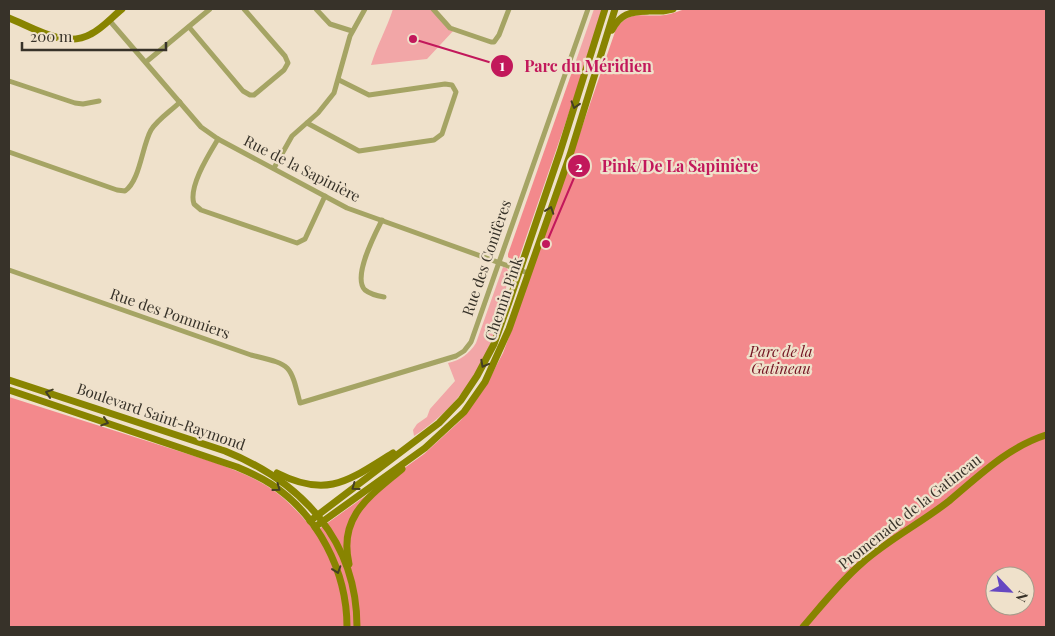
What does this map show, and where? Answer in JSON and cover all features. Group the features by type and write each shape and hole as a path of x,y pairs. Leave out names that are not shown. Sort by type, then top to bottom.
{"main road":[{"path":"9,18 69,40 90,35 122,9"},
{"name":"Chemin Pink","path":"310,521 416,442 446,416 461,400 478,376 494,344 520,270 606,9"},
{"name":"Chemin Pink","path":"315,527 425,448 464,412 485,382 506,339 585,108 616,9"},
{"path":"632,9 646,11 673,9"},
{"path":"585,108 615,24 624,15 646,11"},
{"name":"Boulevard Saint-Raymond","path":"9,380 244,459 290,487 303,498 317,515 343,557 353,589 357,627"},
{"name":"Boulevard Saint-Raymond","path":"9,390 243,470 271,484 286,495 310,521 324,542 337,567 344,593 347,627"},
{"name":"Promenade de la Gatineau","path":"803,627 841,583 864,562 948,501 1013,450 1046,436"},
{"path":"244,459 292,481 306,485 326,486 344,481 416,442"},
{"path":"353,589 346,548 352,519 366,500 425,448"}],"street":[{"path":"146,62 210,9"},
{"path":"189,27 244,91 254,95 284,70 288,63 285,56 244,9"},
{"path":"316,9 330,24 352,31"},
{"path":"274,168 289,140 326,104 334,93 352,31 364,9"},
{"path":"434,9 450,28 491,42 494,42 499,35 509,9"},
{"name":"Rue des Conifères","path":"300,403 460,354 471,342 588,9"},
{"name":"Rue de la Sapinière","path":"109,20 201,127 218,139 347,208 528,273"},
{"path":"308,122 359,151 434,140 442,134 456,92 452,85 445,84 369,95 338,80"},
{"path":"9,81 79,104 99,101"},
{"path":"9,152 117,190 125,191 132,183 151,130 180,102"},
{"path":"218,139 203,166 193,192 194,204 201,210 298,243 305,239 325,196"},
{"path":"382,220 363,261 362,271 365,290 384,297"},
{"name":"Rue des Pommiers","path":"9,270 251,356 281,363 291,372 300,403"}],"shaded area":[{"path":"393,9 433,9 454,30 427,59 371,65"},
{"path":"594,9 602,9 583,72 573,69"},
{"path":"503,267 507,268 508,274 504,304 482,362 453,403 414,436 413,430 417,424 427,417 430,409 455,381 448,363 464,356 476,343"}],"green space":[{"name":"Parc de la Gatineau","path":"685,9 1046,9 1046,627 9,627 9,397 216,463 244,474 277,493 300,514 315,532 424,454 461,420 484,389 503,353 512,329 616,29 621,22 632,16 658,16"},
{"path":"573,69 583,72 519,258 517,261 513,261 508,257 508,254"}],"place":[{"name":"Parc du Méridien","path":"413,39"},
{"name":"Pink/De La Sapinière","path":"546,244"}]}
